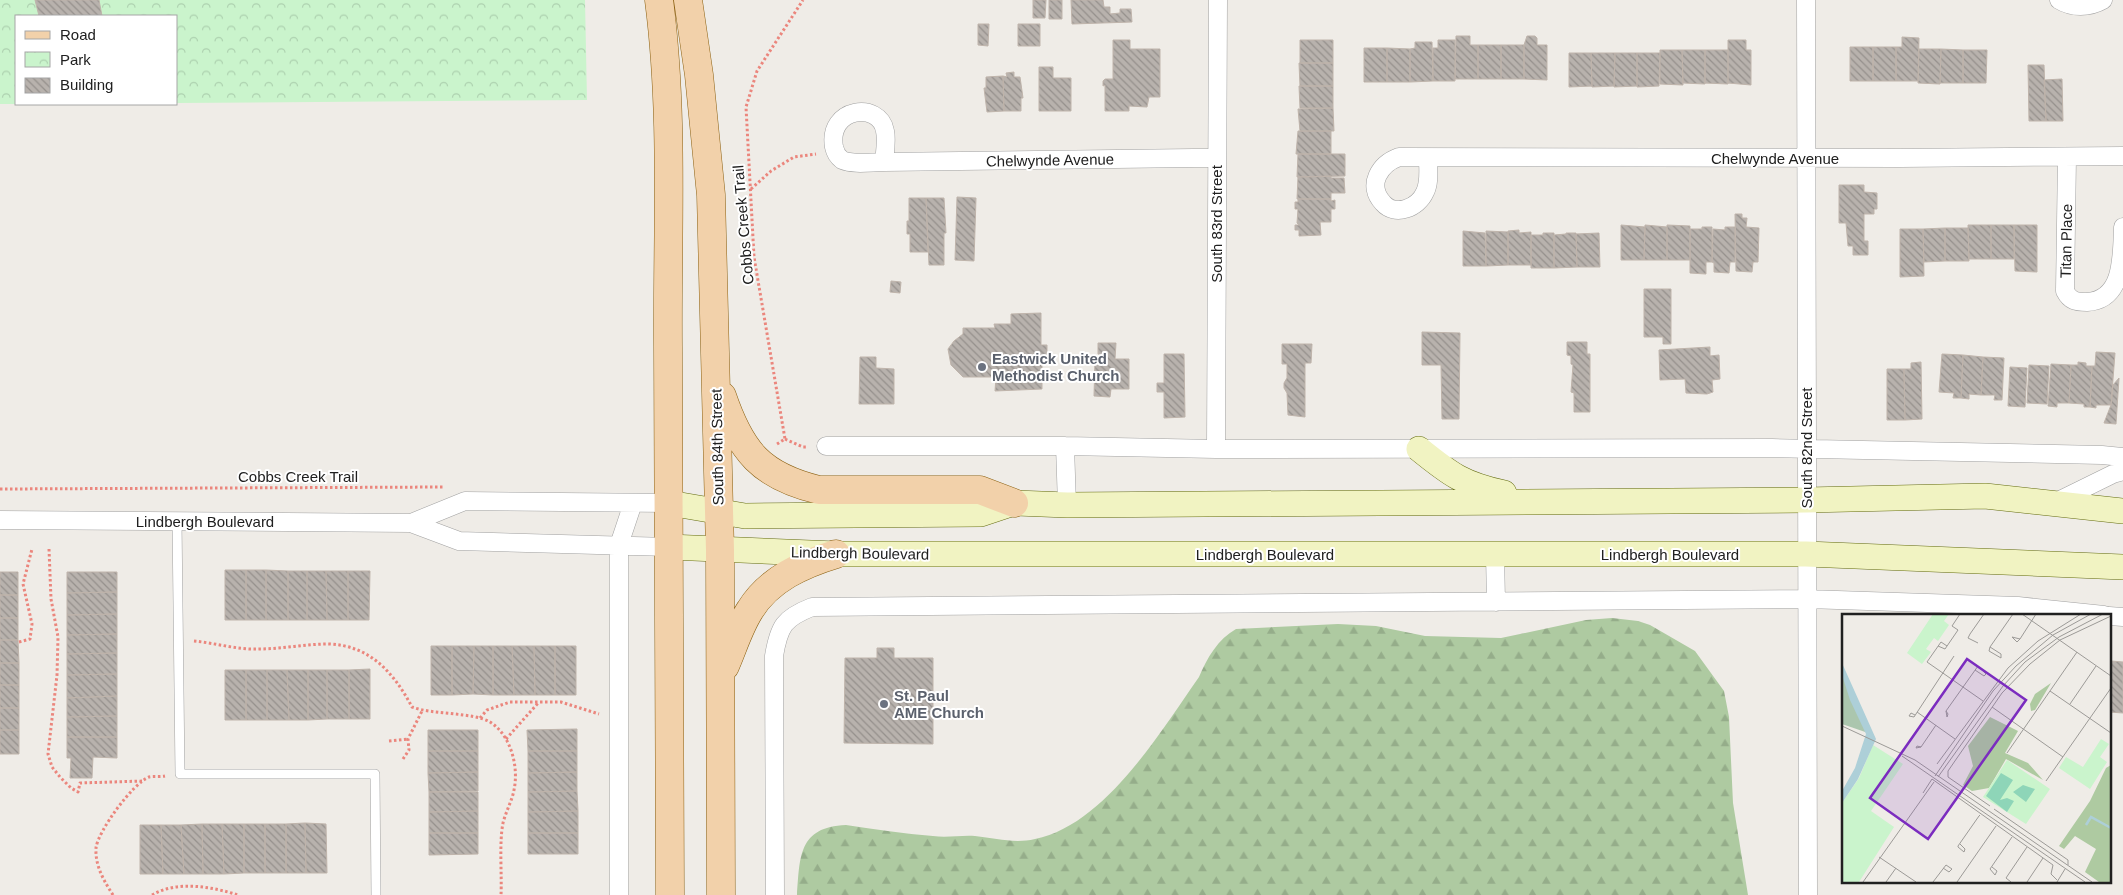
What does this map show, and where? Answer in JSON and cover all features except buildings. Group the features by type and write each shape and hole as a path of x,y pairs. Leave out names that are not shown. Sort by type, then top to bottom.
{"main road":[{"path":"660,0 670,149 668,285 670,895"},
{"name":"South 84th Street","path":"688,0 699,75 711,195 720,550 721,895"},
{"path":"715,377 739,437 759,462 781,478 819,490 980,490 1014,503"},
{"path":"1419,449 1449,474 1474,486 1543,502"},
{"name":"Lindbergh Boulevard","path":"668,503 745,516 981,514 1014,503 1067,505 1543,502 1806,500 1985,496 2123,511"},
{"name":"Lindbergh Boulevard","path":"670,547 836,554 1806,554 2123,567"},
{"path":"720,677 746,616 757,599 780,579 814,561 836,554"}],"street":[{"name":"South 83rd Street","path":"1216,449 1218,0"},
{"name":"South 82nd Street","path":"1806,0 1808,895"},
{"path":"2059,0 2067,5 2082,6 2096,4 2103,0"},
{"path":"835,152 833,139 835,128 841,120 850,114 864,112 875,115 882,122 885,131 884,162"},
{"name":"Chelwynde Avenue","path":"835,152 840,159 852,162 1216,158"},
{"name":"Chelwynde Avenue","path":"1428,158 2123,156"},
{"name":"Titan Place","path":"2067,157 2065,291 2069,298 2076,302 2104,299 2117,288 2121,278 2123,227"},
{"path":"826,446 1065,446 1216,449 1806,448 2123,457"},
{"path":"1065,446 1067,505"},
{"path":"2053,504 2113,474 2123,471"},
{"name":"Lindbergh Boulevard","path":"411,523 465,501 668,503"},
{"path":"619,895 619,545 633,503"},
{"name":"Lindbergh Boulevard","path":"0,520 411,523 459,541 670,547"},
{"path":"1495,554 1496,602"},
{"path":"775,895 774,656 777,636 784,622 812,607 1807,599 2018,606 2094,614"},
{"path":"2110,616 2123,617"}],"lane":[{"path":"177,521 180,774 375,774 376,895"}],"path":[{"name":"Cobbs Creek Trail","path":"773,448 785,438 754,257 746,122 750,92 757,71 802,0"},
{"path":"750,189 771,171 794,157 835,152"},
{"name":"Cobbs Creek Trail","path":"0,489 447,486"},
{"path":"19,642 30,640 32,624 23,584 32,549"},
{"path":"49,550 51,599 58,637 57,675 48,754 52,767 71,788 78,792 80,783 144,781"},
{"path":"210,642 257,650 328,644 346,647 370,656 388,670 400,684 412,707 422,711 480,718 490,722 503,733 513,753 515,789 503,823 502,895"},
{"path":"480,718 488,710 510,702 561,702 598,714"},
{"path":"506,739 539,702"},
{"path":"403,759 409,750 408,739 422,711"},
{"path":"390,740 408,739"},
{"path":"113,895 103,879 97,862 96,846 105,824 121,804 149,777 180,774"},
{"path":"152,895 177,887 216,888 238,895"}],"green space":[{"path":"0,0 585,0 587,100 178,103 178,15 15,15 15,104 0,104"},
{"path":"1612,618 1638,621 1650,625 1695,651 1724,691 1729,717 1733,803 1748,895 797,895 799,868 805,846 810,838 819,831 830,827 846,825 922,835 944,837 975,836 1020,841 1035,839 1061,830 1085,815 1108,796 1129,773 1199,677 1214,650 1224,638 1236,629 1338,624 1376,626 1425,636 1501,638 1586,620"}],"place":[{"name":"Eastwick United Methodist Church","path":"982,367"},
{"name":"St. Paul AME Church","path":"884,704"}]}
